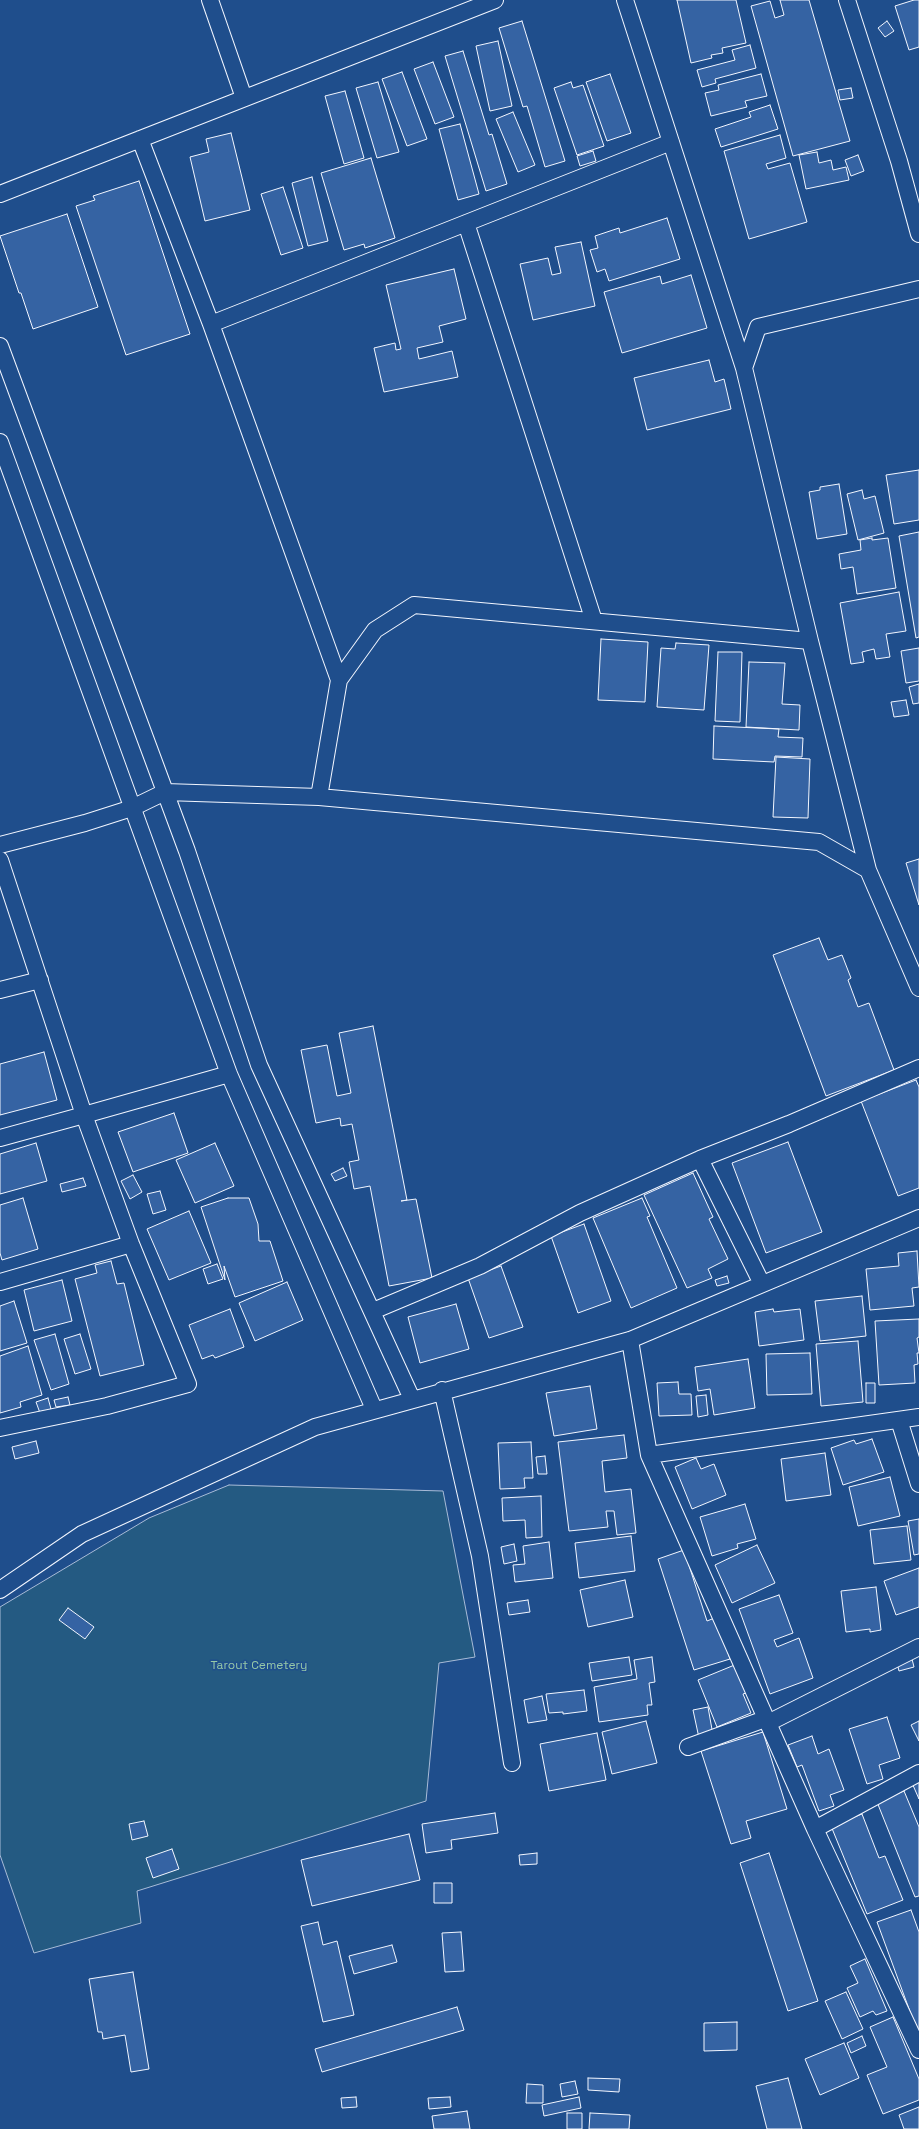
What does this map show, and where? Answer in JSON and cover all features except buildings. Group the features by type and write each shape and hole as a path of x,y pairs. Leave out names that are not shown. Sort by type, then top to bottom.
{"street":[{"path":"210,0 244,98"},
{"path":"0,194 495,0"},
{"path":"625,0 744,368 810,641 868,870 919,988"},
{"path":"847,0 917,215 919,234"},
{"path":"140,139 211,324 339,680"},
{"path":"211,324 671,142"},
{"path":"466,223 594,622"},
{"path":"744,368 758,327 919,289"},
{"path":"0,346 187,851 259,1065 412,1398"},
{"path":"0,442 229,1074 374,1409"},
{"path":"319,797 339,680 375,630 414,605 810,641"},
{"path":"0,845 132,808 165,792 319,797 819,842 868,870"},
{"path":"0,860 84,1115 131,1244 188,1384 107,1406 0,1428"},
{"path":"0,990 40,980"},
{"path":"373,1311 480,1266 580,1213 700,1159 789,1124 919,1068"},
{"path":"0,1138 229,1074"},
{"path":"700,1159 762,1284"},
{"path":"0,1590 82,1534 315,1427 412,1398 630,1340 919,1218"},
{"path":"0,1282 131,1244"},
{"path":"630,1340 649,1455 815,1829 919,2050"},
{"path":"442,1390 480,1556 512,1763"},
{"path":"649,1455 919,1417"},
{"path":"899,1420 919,1484"},
{"path":"688,1747 767,1721 919,1647"},
{"path":"815,1829 919,1773"}],"green space":[{"name":"Tarout Cemetery","path":"229,1485 443,1491 475,1657 439,1663 426,1801 137,1891 141,1923 34,1953 0,1855 0,1607 149,1518"}]}
